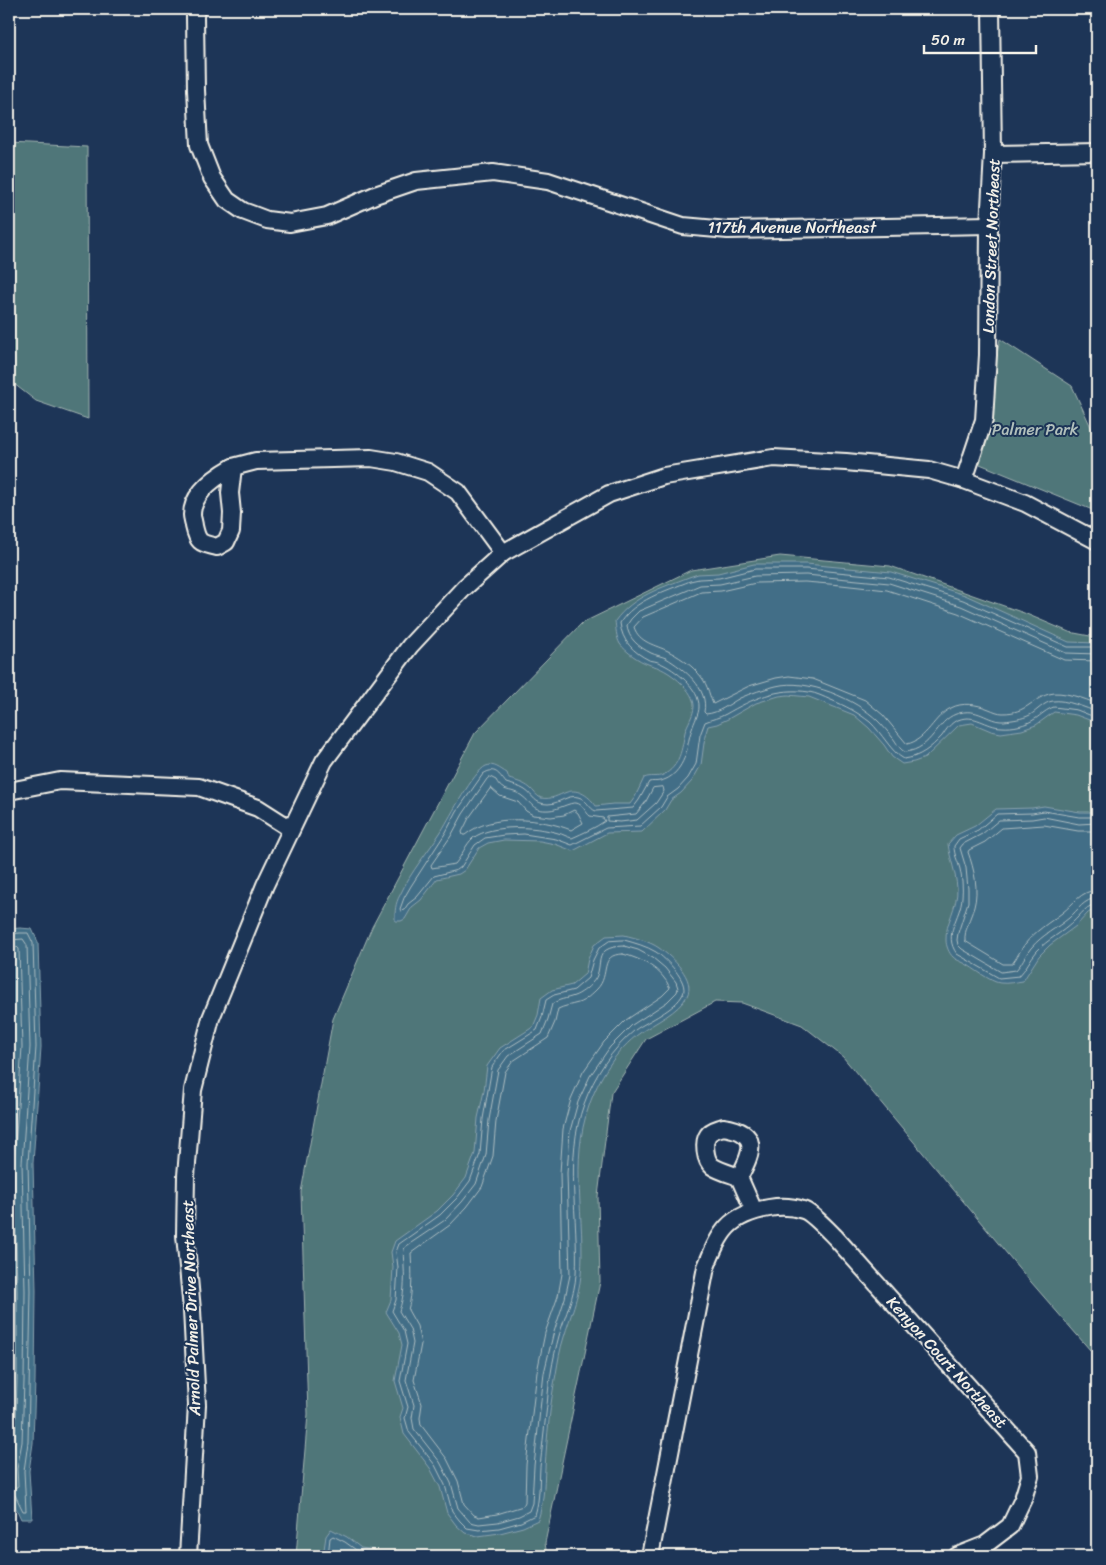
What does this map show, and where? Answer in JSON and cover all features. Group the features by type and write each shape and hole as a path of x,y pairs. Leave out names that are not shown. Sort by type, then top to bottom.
{"street":[{"name":"117th Avenue Northeast","path":"196,9 196,90 200,145 212,178 227,200 243,211 267,220 290,223 327,216 375,195 416,181 493,173 548,181 683,226 728,230 989,225"},
{"name":"London Street Northeast","path":"964,480 984,420 988,355 989,225 993,154 991,9"},
{"path":"993,154 1097,152"},
{"path":"233,467 256,461 371,458 396,462 428,472 458,492 504,553"},
{"name":"Arnold Palmer Drive Northeast","path":"188,1556 197,1405 192,1310 185,1234 186,1176 193,1090 211,1018 264,885 324,761 410,646 464,588 504,553 609,494 664,476 720,466 773,458 837,461 929,470 964,480 1025,503 1097,541"},
{"path":"9,791 60,781 199,787 258,808 291,829"},
{"path":"739,1177 754,1211"},
{"name":"Kenyon Court Northeast","path":"650,1556 706,1267 716,1240 732,1222 754,1211 784,1206 805,1210 835,1237 1027,1452 1030,1476 1023,1499 1010,1526 985,1545 957,1556"}],"green space":[{"path":"9,143 87,147 88,419 36,401 9,380"},
{"name":"Palmer Park","path":"1000,339 1072,386 1097,440 1097,506 1095,511 975,462"},
{"path":"780,556 890,566 1024,613 1069,632 1090,636 1097,631 1097,1358 1018,1267 843,1057 802,1025 742,1003 715,1002 646,1039 611,1093 598,1196 600,1282 545,1543 547,1556 296,1556 308,1414 301,1192 333,1019 372,927 475,733 582,623 691,570"}],"water":[{"path":"754,564 806,564 891,572 965,595 1069,642 1097,643 1097,723 1076,715 1054,712 1036,725 1022,730 1001,733 972,723 959,725 925,758 902,764 892,757 869,728 854,715 809,697 779,696 756,703 728,719 708,726 701,765 692,781 681,793 671,800 665,810 642,832 607,833 573,851 540,841 504,840 488,843 479,848 465,870 459,874 437,879 421,900 412,907 405,919 395,921 397,901 404,886 442,830 468,785 486,766 492,765 499,768 507,773 509,779 520,782 541,798 552,798 567,792 576,791 591,799 596,806 630,804 644,778 661,776 669,772 677,762 683,744 685,732 693,713 693,700 676,678 664,670 644,663 620,644 615,621 630,605 668,585 698,574 718,573"},
{"path":"1044,806 1080,812 1097,812 1097,908 1088,913 1076,926 1050,945 1039,956 1023,981 996,982 954,958 947,947 947,927 957,895 948,844 956,835 975,826 996,809"},
{"path":"9,929 32,929 38,942 41,1047 33,1163 36,1291 33,1443 29,1471 32,1519 21,1519 9,1493"},
{"path":"624,935 647,942 664,952 686,976 689,989 687,996 678,1007 631,1040 616,1056 597,1086 583,1127 579,1169 581,1275 576,1299 561,1346 554,1385 550,1409 543,1494 538,1520 523,1527 500,1533 478,1536 465,1533 447,1513 440,1487 430,1468 404,1434 400,1417 403,1408 395,1381 402,1345 399,1333 386,1312 391,1300 393,1267 391,1252 395,1241 437,1211 466,1178 475,1153 478,1118 487,1066 500,1048 533,1027 538,1015 541,998 552,990 572,985 585,974 588,959 594,945 606,936"},
{"path":"331,1529 347,1537 361,1548 374,1550 379,1556 323,1556 326,1536"}]}
